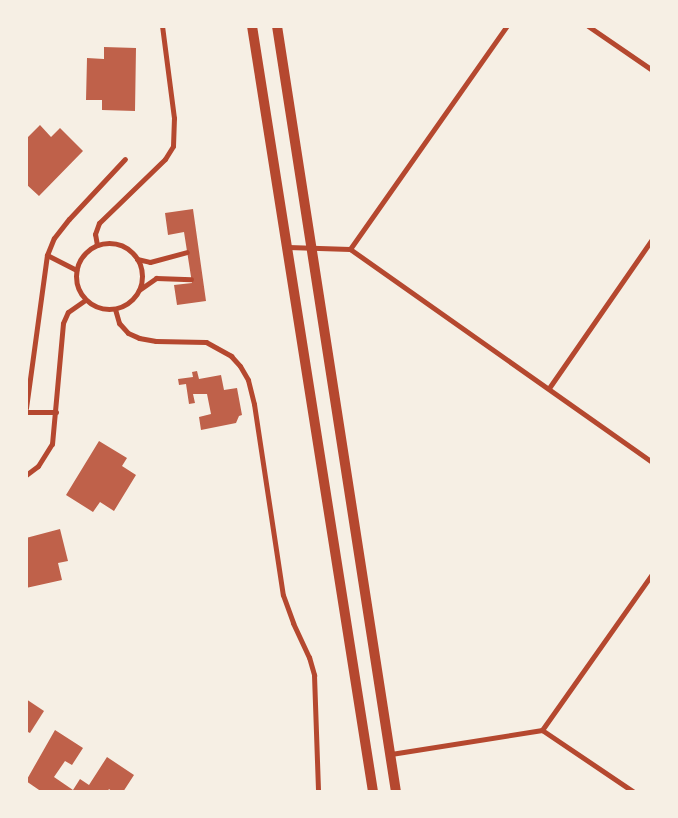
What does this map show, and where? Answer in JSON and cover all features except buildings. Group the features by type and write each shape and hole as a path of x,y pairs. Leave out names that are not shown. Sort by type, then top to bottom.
{"main road":[{"path":"252,26 373,792"},
{"path":"277,26 396,792"}],"street":[{"path":"97,245 95,234 99,223 165,158 173,146 174,118 162,26"},
{"path":"350,249 507,26"},
{"path":"588,26 652,70"},
{"path":"26,408 47,254 54,238 69,219 125,159"},
{"path":"549,388 652,239"},
{"path":"138,290 142,280 141,269 137,259 130,250 120,244 108,243 97,245 87,250 80,259 76,270 76,281 86,300 99,307 114,309 124,305 138,290 156,278 191,278"},
{"path":"288,247 350,249 652,462"},
{"path":"137,259 150,262 187,252"},
{"path":"47,254 76,270"},
{"path":"26,475 38,466 52,444 63,323 68,312 86,300"},
{"path":"114,309 119,323 128,333 139,338 156,341 206,342 231,356 240,366 248,380 254,404 283,595 293,624 309,657 314,676 318,792"},
{"path":"26,412 56,412"},
{"path":"542,730 652,574"},
{"path":"390,754 542,730 634,792"}]}
